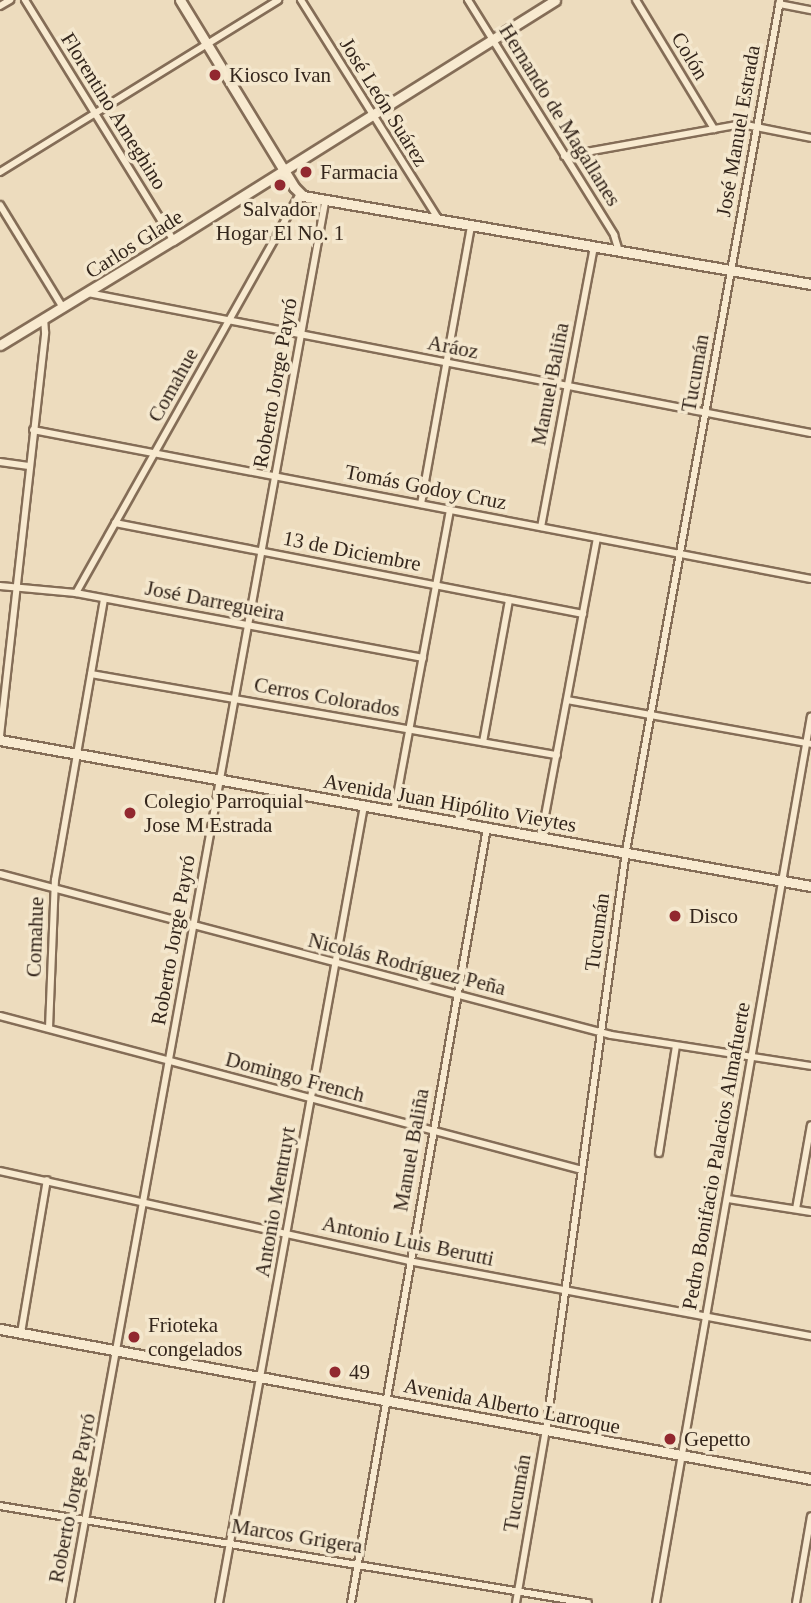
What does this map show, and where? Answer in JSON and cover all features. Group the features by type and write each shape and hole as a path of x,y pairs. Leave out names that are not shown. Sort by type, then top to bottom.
{"main road":[{"path":"180,0 300,194 325,202 730,268 811,284"},
{"name":"Carlos Glade","path":"0,345 88,293 371,116 490,38 555,0"},
{"name":"Avenida Juan Hipólito Vieytes","path":"0,738 76,755 811,886"},
{"name":"Avenida Alberto Larroque","path":"0,1329 811,1479"}],"street":[{"path":"0,6 10,0"},
{"name":"Florentino Ameghino","path":"25,0 173,240"},
{"path":"0,172 278,0"},
{"name":"José León Suárez","path":"301,0 371,116 440,221"},
{"name":"Hernando de Magallanes","path":"468,0 614,235 619,251"},
{"name":"Colón","path":"636,0 714,130"},
{"path":"779,2 811,10"},
{"name":"José Manuel Estrada","path":"730,268 779,2"},
{"path":"564,156 741,124 811,138"},
{"name":"Comahue","path":"76,593 300,194"},
{"name":"Roberto Jorge Payró","path":"70,1603 145,1203 325,202"},
{"path":"0,205 63,308"},
{"path":"421,504 471,226"},
{"name":"Manuel Baliña","path":"541,527 594,247"},
{"name":"Tucumán","path":"516,1603 546,1430 626,852 682,554 730,268"},
{"name":"Aráoz","path":"88,293 811,433"},
{"path":"0,738 46,332 44,319"},
{"name":"Tomás Godoy Cruz","path":"33,430 811,579"},
{"path":"0,462 29,466"},
{"path":"394,812 450,510"},
{"name":"13 de Diciembre","path":"115,523 583,614"},
{"path":"541,837 597,538"},
{"name":"José Darregueira","path":"0,586 76,593 423,658"},
{"name":"Comahue","path":"49,1028 54,889 104,599"},
{"path":"483,742 509,600"},
{"name":"Cerros Colorados","path":"91,674 557,755"},
{"path":"567,701 808,743"},
{"name":"Pedro Bonifacio Palacios Almafuerte","path":"656,1603 811,716"},
{"name":"Antonio Mentruyt","path":"219,1603 288,1233 363,806"},
{"name":"Manuel Baliña","path":"351,1603 487,828"},
{"name":"Nicolás Rodríguez Peña","path":"0,874 601,1032 811,1066"},
{"name":"Domingo French","path":"0,1016 582,1170"},
{"path":"659,1153 676,1045"},
{"path":"796,1209 811,1125"},
{"name":"Antonio Luis Berutti","path":"0,1171 409,1261 811,1336"},
{"path":"21,1332 47,1180"},
{"path":"728,1199 811,1212"},
{"name":"Marcos Grigera","path":"0,1506 588,1603"},
{"path":"796,1603 811,1516"}],"place":[{"name":"Kiosco Ivan","path":"215,75"},
{"name":"Farmacia","path":"306,172"},
{"name":"Salvador Hogar El No. 1","path":"280,185"},
{"name":"Colegio Parroquial Jose M Estrada","path":"130,813"},
{"name":"Disco","path":"675,916"},
{"name":"Frioteka congelados","path":"134,1337"},
{"name":"49","path":"335,1372"},
{"name":"Gepetto","path":"670,1439"}]}
